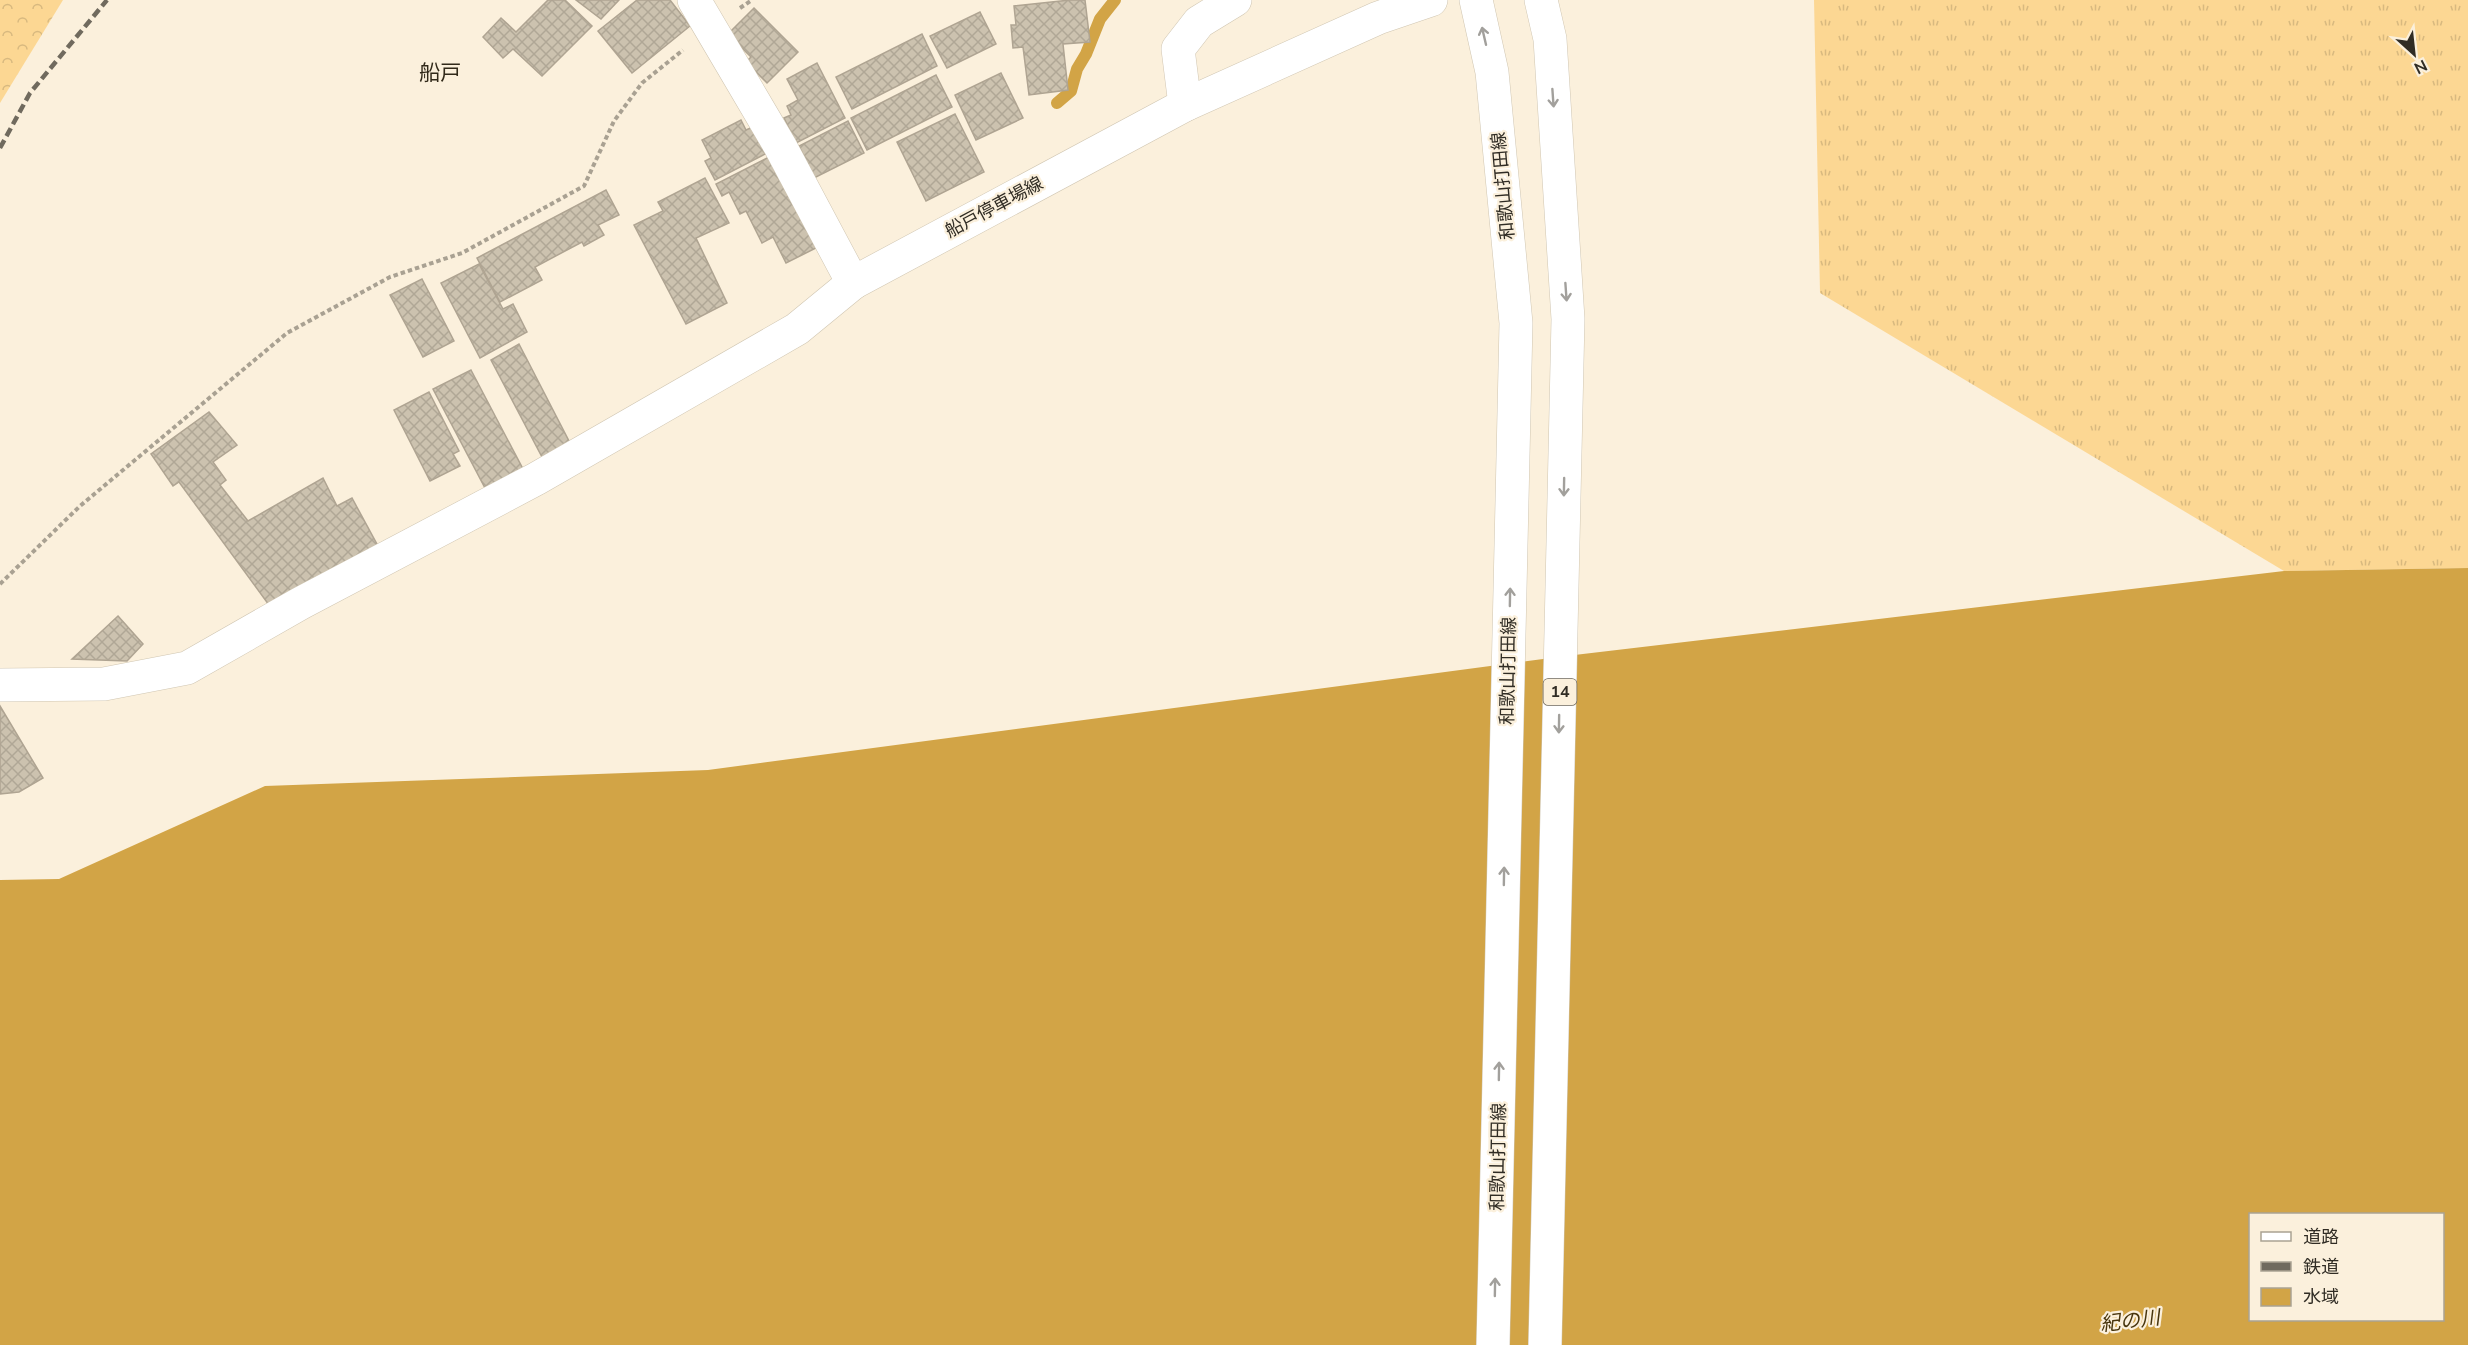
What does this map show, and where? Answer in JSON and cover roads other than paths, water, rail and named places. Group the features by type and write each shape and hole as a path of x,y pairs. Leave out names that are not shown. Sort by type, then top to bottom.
{"main road":[{"path":"1185,105 1179,49 1199,22 1235,0"},
{"name":"船戸停車場線","path":"0,685 104,684 187,668 301,603 536,479 767,347 797,329 853,283 1185,105 1378,18 1431,0"},
{"name":"和歌山打田線","path":"1476,0 1492,72 1516,323 1493,1345"},
{"name":"14","path":"1542,0 1550,39 1568,319 1545,1345"},
{"path":"702,14 780,146 853,283"}],"water":[{"name":"紀の川","path":"2468,568 2468,1345 0,1345 0,880 59,879 265,786 708,770 1566,656 2284,571"}],"waterway":[{"path":"1057,103 1071,91 1077,69 1086,54 1100,19 1115,0"}],"railway":[{"path":"0,148 30,93 107,0"}],"district":[{"name":"船戸","path":"440,73"}]}
